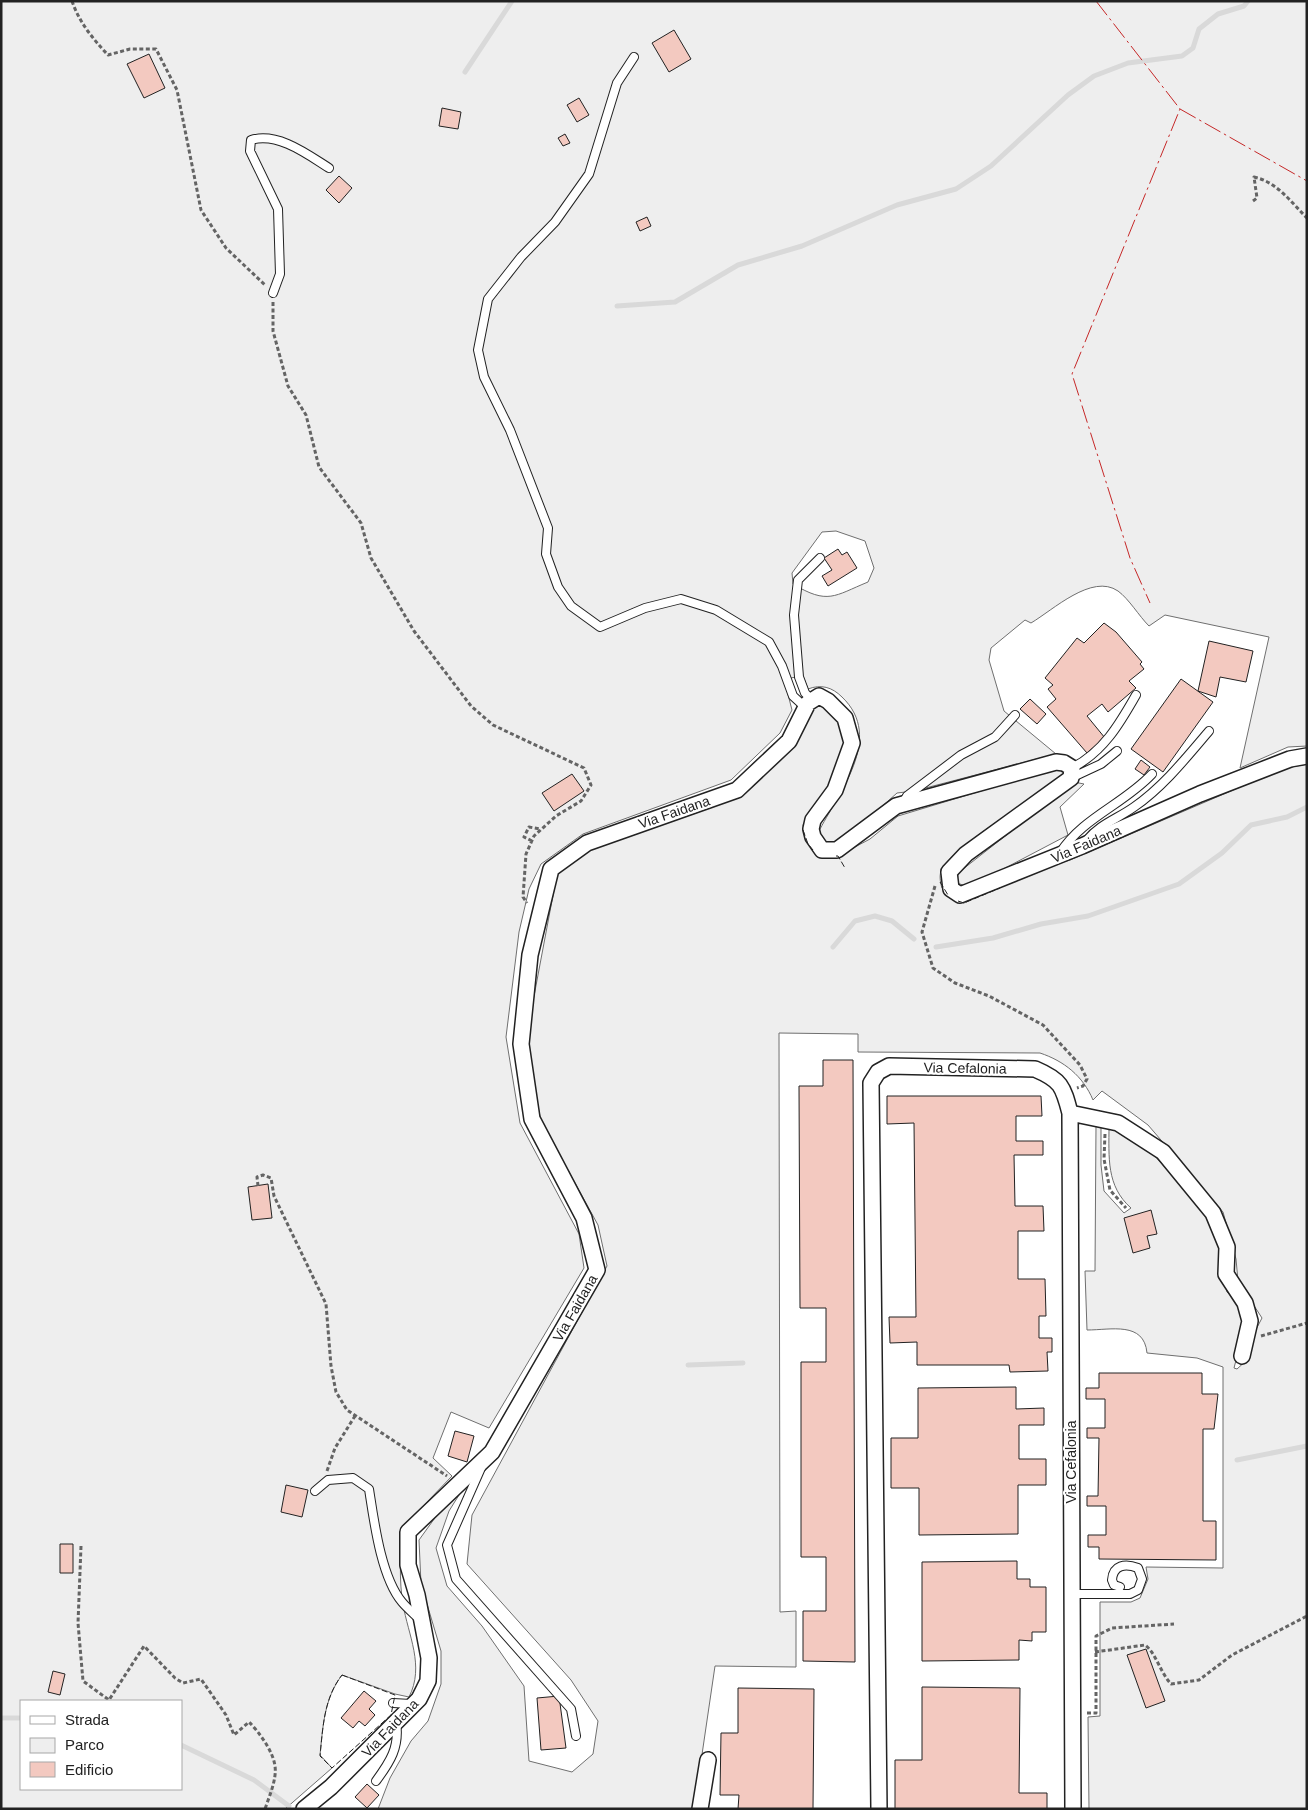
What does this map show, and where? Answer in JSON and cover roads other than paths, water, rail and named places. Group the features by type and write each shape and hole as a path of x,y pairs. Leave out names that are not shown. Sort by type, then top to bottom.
{"street":[{"path":"809,704 819,696 828,701 845,718 852,743 835,790 810,829 822,850 837,850 896,806 1056,762 1072,773"},
{"name":"Via Faidana","path":"304,1809 331,1787 415,1704 428,1681 429,1658 417,1595 408,1565 408,1532 492,1452 597,1270 584,1218 532,1118 521,1044 530,955 551,869 587,843 736,790 789,741 809,704"},
{"name":"Via Faidana","path":"1072,773 966,854 949,872 951,889 960,895 964,895 1200,794 1290,759 1307,756"},
{"name":"Via Cefalonia","path":"879,1809 871,1083 878,1072 889,1066 1035,1069 1054,1077 1065,1093 1070,1113 1073,1809"},
{"path":"1070,1113 1118,1123 1163,1152 1213,1213 1227,1247 1226,1274 1245,1303 1250,1321 1243,1353"},
{"path":"700,1809 708,1760"}],"lane":[{"path":"634,57 617,83 589,174 556,222 521,258 488,300 478,350 484,377 510,430 534,487 548,528 546,554 558,587 571,606 600,627 646,608 681,599 716,610 769,642 782,666 793,696 809,704"},
{"path":"273,293 280,274 278,209 250,151 251,140 262,136 294,146 328,168"},
{"path":"809,704 799,677 794,615 798,580 820,558"},
{"path":"1072,773 1103,747 1136,695"},
{"path":"902,805 907,796 961,755 995,736 1015,715"},
{"path":"1082,846 1095,830 1132,808 1156,789 1209,731"},
{"path":"1072,773 1101,764 1117,751"},
{"path":"1059,855 1069,839 1095,817 1137,790 1152,774"},
{"path":"485,1459 447,1545 456,1580 571,1709 576,1736"},
{"path":"315,1491 328,1480 353,1478 369,1489 376,1535 387,1571 400,1601 422,1622"},
{"path":"1072,1594 1130,1594 1138,1590 1142,1580 1138,1568 1128,1565 1120,1566 1116,1570 1112,1580 1120,1587"},
{"path":"393,1703 415,1704"},
{"path":"376,1781 392,1760 398,1736 396,1722"}],"waterway":[{"path":"465,72 512,1"},
{"path":"617,306 675,302 738,265 802,246 897,205 956,189 991,166 1068,95 1094,76 1128,63 1182,56 1193,48 1199,29 1218,14 1244,6 1248,1"},
{"path":"936,947 993,938 1041,924 1088,916 1179,884 1222,853 1251,825 1287,817 1307,807"},
{"path":"833,947 855,921 875,916 892,921 914,939"},
{"path":"688,1365 743,1363"},
{"path":"1237,1460 1307,1446"},
{"path":"1,1718 20,1718"},
{"path":"182,1745 254,1780 289,1806"}]}
